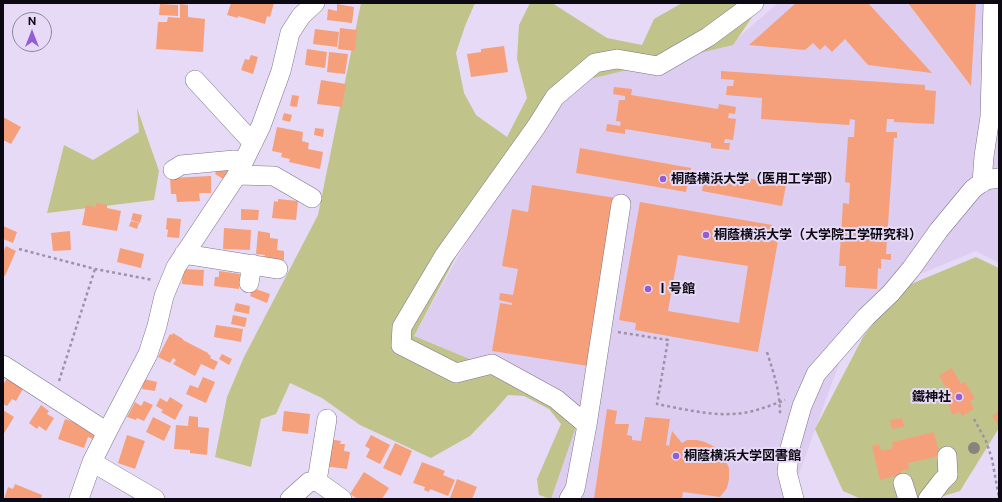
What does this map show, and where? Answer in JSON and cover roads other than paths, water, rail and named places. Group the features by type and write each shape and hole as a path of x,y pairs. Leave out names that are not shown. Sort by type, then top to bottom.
{"street":[{"path":"79,499 92,462 106,432 148,354 157,326 164,296 176,267 240,168 261,126 281,71 290,33 300,16 316,3"},
{"path":"587,425 556,399 492,364 456,374 401,345 402,327 444,256 536,127 555,96 595,63 617,59 658,66 708,37 754,3"},
{"path":"794,499 787,472 791,443 802,406 816,374 866,317 891,293 911,269 939,230 973,190 990,181 984,156 990,117 993,3"},
{"path":"195,80 253,143"},
{"path":"173,170 181,166 234,160 240,168 274,176 312,198"},
{"path":"568,499 575,489 587,425 621,204"},
{"path":"184,254 278,268"},
{"path":"249,283 252,264"},
{"path":"3,365 106,432"},
{"path":"317,481 327,419"},
{"path":"928,499 948,475 947,456"},
{"path":"92,462 155,499"},
{"path":"290,499 309,482 317,481 342,499"}],"place":[{"name":"桐蔭横浜大学（医用工学部）","path":"663,179"},
{"name":"桐蔭横浜大学（大学院工学研究科）","path":"706,235"},
{"name":"Ⅰ号館","path":"648,289"},
{"name":"鐵神社","path":"959,397"},
{"name":"桐蔭横浜大学図書館","path":"676,456"}]}
